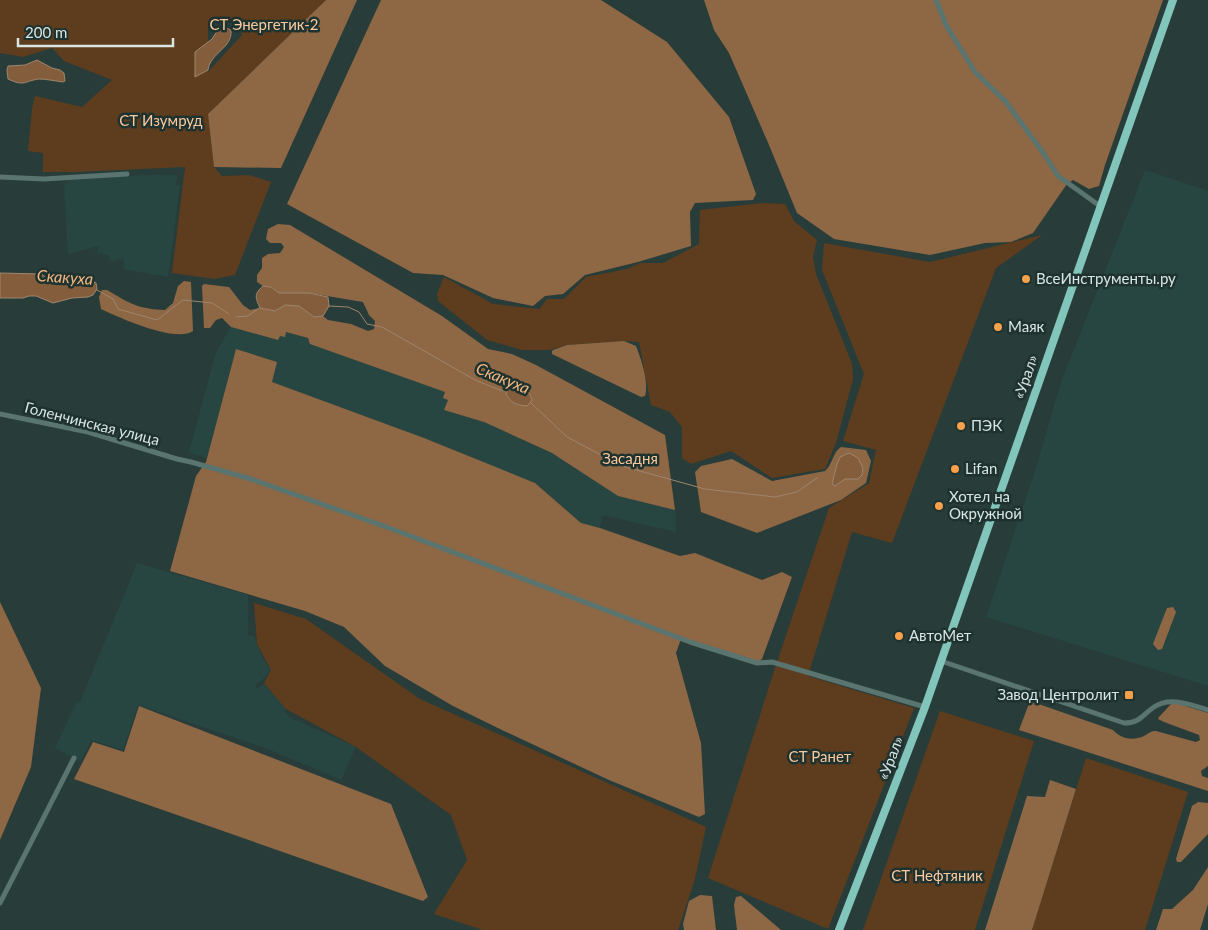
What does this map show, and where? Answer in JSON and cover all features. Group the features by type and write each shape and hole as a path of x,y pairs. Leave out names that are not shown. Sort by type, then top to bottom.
{"highway":[{"name":"«Урал»","path":"839,930 942,661 1173,0"}],"street":[{"path":"936,0 946,25 975,72 1006,102 1058,176 1100,206"},
{"path":"0,177 44,179 127,174"},
{"name":"Голенчинская улица","path":"0,414 88,432 251,479 392,529 690,642 757,663 772,662 925,707"},
{"path":"942,661 1124,723 1132,723 1156,706 1167,702 1181,702 1208,710"},
{"path":"0,903 2,893 74,758"}],"shaded area":[{"path":"224,27 231,30 229,41 213,59 208,70 195,77 195,52 212,39 219,28"},
{"path":"37,60 64,73 65,81 39,79 21,83 8,79 8,66 25,65"},
{"path":"1145,170 1208,191 1208,686 986,617 1036,468 1061,382"},
{"path":"177,175 176,185 180,185 168,277 123,269 124,260 116,258 115,262 109,260 110,256 97,253 99,246 68,254 64,185 69,180"},
{"path":"0,273 42,274 47,279 53,281 84,279 96,283 97,289 93,295 88,297 72,298 53,303 36,296 0,298"},
{"path":"263,286 271,287 279,293 309,293 328,297 329,306 323,316 314,317 299,306 285,305 275,311 260,308 256,296"},
{"path":"231,327 278,340 279,336 286,332 308,338 311,344 445,392 448,400 445,410 484,422 552,453 618,496 675,510 676,532 603,515 600,528 581,523 535,483 424,438 272,382 277,362 236,349 207,458 189,452 216,352"},
{"path":"518,387 528,391 532,399 527,406 514,403 506,394 508,388"},
{"path":"849,453 858,458 863,468 862,475 858,479 845,479 835,486 832,484 837,464 840,457"},
{"path":"137,563 248,595 248,635 254,636 263,659 271,670 261,681 255,684 257,689 264,683 286,709 284,711 289,717 356,747 341,780 268,749 138,705 123,750 91,740 81,762 55,748 77,701 80,702"}],"green space":[{"path":"0,0 326,0 208,114 214,167 222,176 249,175 271,182 235,275 214,279 172,273 185,167 43,172 43,153 28,151 35,96 82,107 112,80 64,61 52,48 23,57 0,53","holes":["237,21 242,35 208,72 208,22"]},
{"path":"326,0 357,0 281,168 214,167 208,114"},
{"path":"381,0 601,0 667,42 729,117 756,194 753,200 695,203 690,212 691,246 585,275 563,294 545,296 533,306 493,298 443,275 413,273 287,204"},
{"path":"704,0 1163,0 1099,186 1089,189 1073,180 1067,184 1033,233 1011,242 985,243 930,255 834,239 797,213 729,53 714,30"},
{"path":"762,203 785,204 794,221 817,240 813,257 816,274 852,364 853,379 836,443 825,469 772,478 731,451 691,464 682,458 682,427 670,412 651,405 639,342 624,341 567,345 549,350 522,350 487,340 438,301 437,294 444,277 493,304 539,309 547,299 564,299 586,277 627,269 640,263 663,263 699,244 700,210"},
{"name":"Засадня","path":"278,224 290,225 442,316 488,349 512,354 536,365 665,435 675,510 618,496 552,453 484,422 444,410 448,400 443,398 445,392 310,344 308,338 286,332 285,337 280,336 278,340 231,327 222,318 216,320 210,328 204,328 202,286 204,284 229,287 243,305 250,310 260,308 275,311 285,305 299,306 314,317 323,316 328,320 351,324 368,331 374,329 375,321 369,315 363,302 309,293 279,293 271,287 263,286 257,282 257,275 262,268 262,258 268,254 280,253 284,247 281,243 270,243 266,239 268,229"},
{"name":"СТ Ранет","path":"1042,235 996,268 892,543 852,532 808,676 914,708 828,929 708,878 775,668 829,508 869,483 876,450 843,441 864,374 822,270 824,243 930,262"},
{"path":"184,281 191,282 193,331 185,334 161,332 147,328 101,309 99,297 102,290 107,290 134,304 165,310 173,303 178,286"},
{"path":"624,341 636,346 645,377 645,396 641,397 552,354 553,350 567,345"},
{"path":"236,349 277,362 272,382 424,438 535,483 581,523 680,556 695,553 762,580 782,572 792,577 762,659 758,662 681,639 676,653 701,743 705,814 699,817 609,780 453,706 385,666 344,627 305,611 170,571 196,476 206,462"},
{"path":"841,447 866,450 871,461 866,483 841,500 757,533 701,512 695,472 701,466 732,459 772,481 825,471"},
{"path":"0,602 41,688 31,767 0,840"},
{"path":"254,603 306,619 420,699 706,827 695,879 678,930 483,930 434,914 467,860 451,815 356,747 286,709 264,683 271,670 257,644"},
{"path":"1173,607 1176,612 1162,649 1158,650 1153,644 1167,608"},
{"path":"1030,701 1113,730 1123,737 1131,739 1140,738 1156,731 1196,742 1200,740 1199,735 1158,719 1171,704 1179,704 1208,713 1208,766 1201,771 1202,776 1208,778 1208,791 1019,730"},
{"path":"139,706 391,804 428,897 423,901 74,779 93,742 124,752"},
{"name":"СТ Нефтяник","path":"940,711 1034,741 975,930 863,930"},
{"path":"1086,758 1188,792 1145,930 1032,930"},
{"path":"1050,780 1076,789 1032,930 985,930 1027,796 1045,797"},
{"path":"1198,802 1208,803 1208,834 1181,862 1177,862 1176,859 1192,806"},
{"path":"1208,867 1208,904 1200,930 1156,930 1163,909 1172,909 1193,890"},
{"path":"700,895 712,896 716,930 684,930 683,924 689,901"},
{"path":"741,896 781,930 737,930 734,905 736,897"}],"waterway":[{"name":"Скакуха","path":"97,290 113,299 118,309 157,320 183,300 212,303 229,314"},
{"name":"Скакуха","path":"329,306 348,307 359,312 367,324 382,327 477,381 505,391"},
{"name":"Скакуха","path":"236,317 248,316 259,308"},
{"name":"Скакуха","path":"530,402 567,437 622,466 705,489 775,497 797,492 817,478"}],"place":[{"name":"ВсеИнструменты.ру","path":"1026,279"},
{"name":"Маяк","path":"998,327"},
{"name":"ПЭК","path":"961,426"},
{"name":"Lifan","path":"955,469"},
{"name":"Хотел на Окружной","path":"939,506"},
{"name":"АвтоМет","path":"899,636"},
{"name":"Завод Центролит","path":"1129,695"}],"park label":[{"name":"СТ Энергетик-2","path":"264,25"},
{"name":"СТ Изумруд","path":"161,121"}]}
